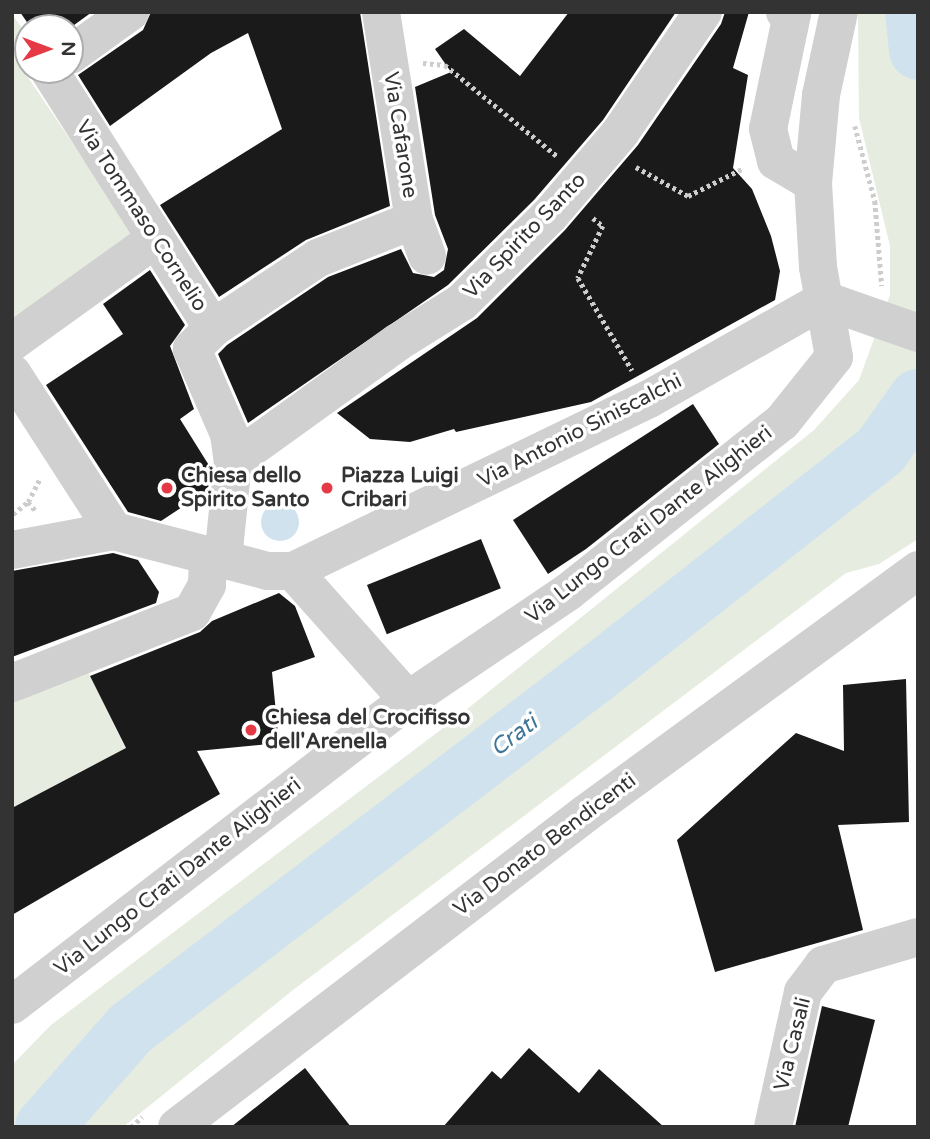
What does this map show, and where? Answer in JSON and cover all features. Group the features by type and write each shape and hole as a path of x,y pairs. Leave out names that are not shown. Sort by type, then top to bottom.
{"street":[{"path":"84,45 131,12"},
{"name":"Via Cafarone","path":"381,12 414,220 427,256"},
{"name":"Via Spirito Santo","path":"233,461 398,342 462,302 574,186 608,146 702,12"},
{"path":"839,12 821,95 813,183 824,300 882,318 918,333"},
{"path":"789,13 768,129 776,161 813,183"},
{"name":"Via Tommaso Cornelio","path":"12,683 192,612 207,585 215,558 233,461 229,434 192,349 213,328 154,240 58,84"},
{"path":"213,328 318,258 414,220"},
{"path":"12,342 154,240"},
{"name":"Via Lungo Crati Dante Alighieri","path":"12,1005 408,701 568,592 782,422 834,358 824,300"},
{"name":"Via Antonio Siniscalchi","path":"293,571 649,399 824,300"},
{"path":"12,373 114,531"},
{"path":"12,550 114,531 268,571 293,571 408,701"},
{"name":"Via Donato Bendicenti","path":"177,1127 585,814 913,573"},
{"name":"Via Casali","path":"773,1127 803,992 823,965 918,937"}],"path":[{"path":"414,53 419,63 444,65 574,186 603,226 578,278 649,399"},
{"path":"855,124 883,252 882,318"},
{"path":"608,146 688,196 774,153"},
{"path":"28,502 46,466"}],"shaded area":[{"path":"858,12 918,12 918,539 879,564 846,573 293,990 123,1127 12,1127 12,1065 51,1025 451,722 814,430 859,380 890,295 890,246 859,118"},
{"path":"12,14 14,84 32,84 139,241 12,324"},
{"path":"88,672 137,772 95,764 12,808 12,699"}],"water":[{"path":"280,503 294,508 299,522 294,536 280,541 266,536 261,522 266,508"}],"building":[{"path":"20,12 92,12 84,18 84,14"},
{"path":"151,12 360,12 390,206 306,240 219,297 160,205 282,129 248,33 211,53 110,126 84,84 84,71 143,30"},
{"path":"569,12 676,12 603,120 534,200 448,285 248,423 218,354 227,345 328,277 401,249 413,273 434,277 444,270 448,249 435,215 415,87 451,72 435,49 464,29 520,76"},
{"path":"725,12 749,12 733,68 748,75 733,168 752,189 771,236 780,271 775,300 591,402 456,432 454,429 410,442 370,439 337,413 477,318 565,230 638,145 721,24"},
{"path":"150,270 185,325 170,346 194,409 180,419 210,467 208,490 161,521 128,512 46,385 123,334 103,304"},
{"path":"693,404 719,444 586,549 548,574 513,520"},
{"path":"481,539 501,588 387,634 367,585"},
{"path":"113,553 138,560 159,592 156,603 12,657 12,571"},
{"path":"279,593 295,606 315,657 272,672 279,743 197,751 220,794 12,915 12,808 126,748 90,676 200,632 212,621"},
{"path":"906,679 909,822 838,825 863,930 715,972 677,840 796,733 844,751 843,685"},
{"path":"822,1006 875,1020 848,1127 795,1127"},
{"path":"529,1048 579,1093 599,1069 664,1127 443,1127 492,1071 501,1079"},
{"path":"305,1068 351,1127 231,1127"}],"waterway":[{"name":"Crati","path":"914,12 918,51"},
{"name":"Crati","path":"44,1127 130,1029 597,673 881,450 918,398"}],"place":[{"name":"Chiesa dello Spirito Santo","path":"167,488"},
{"name":"Piazza Luigi Cribari","path":"327,488"},
{"name":"Chiesa del Crocifisso dell'Arenella","path":"251,730"}]}
